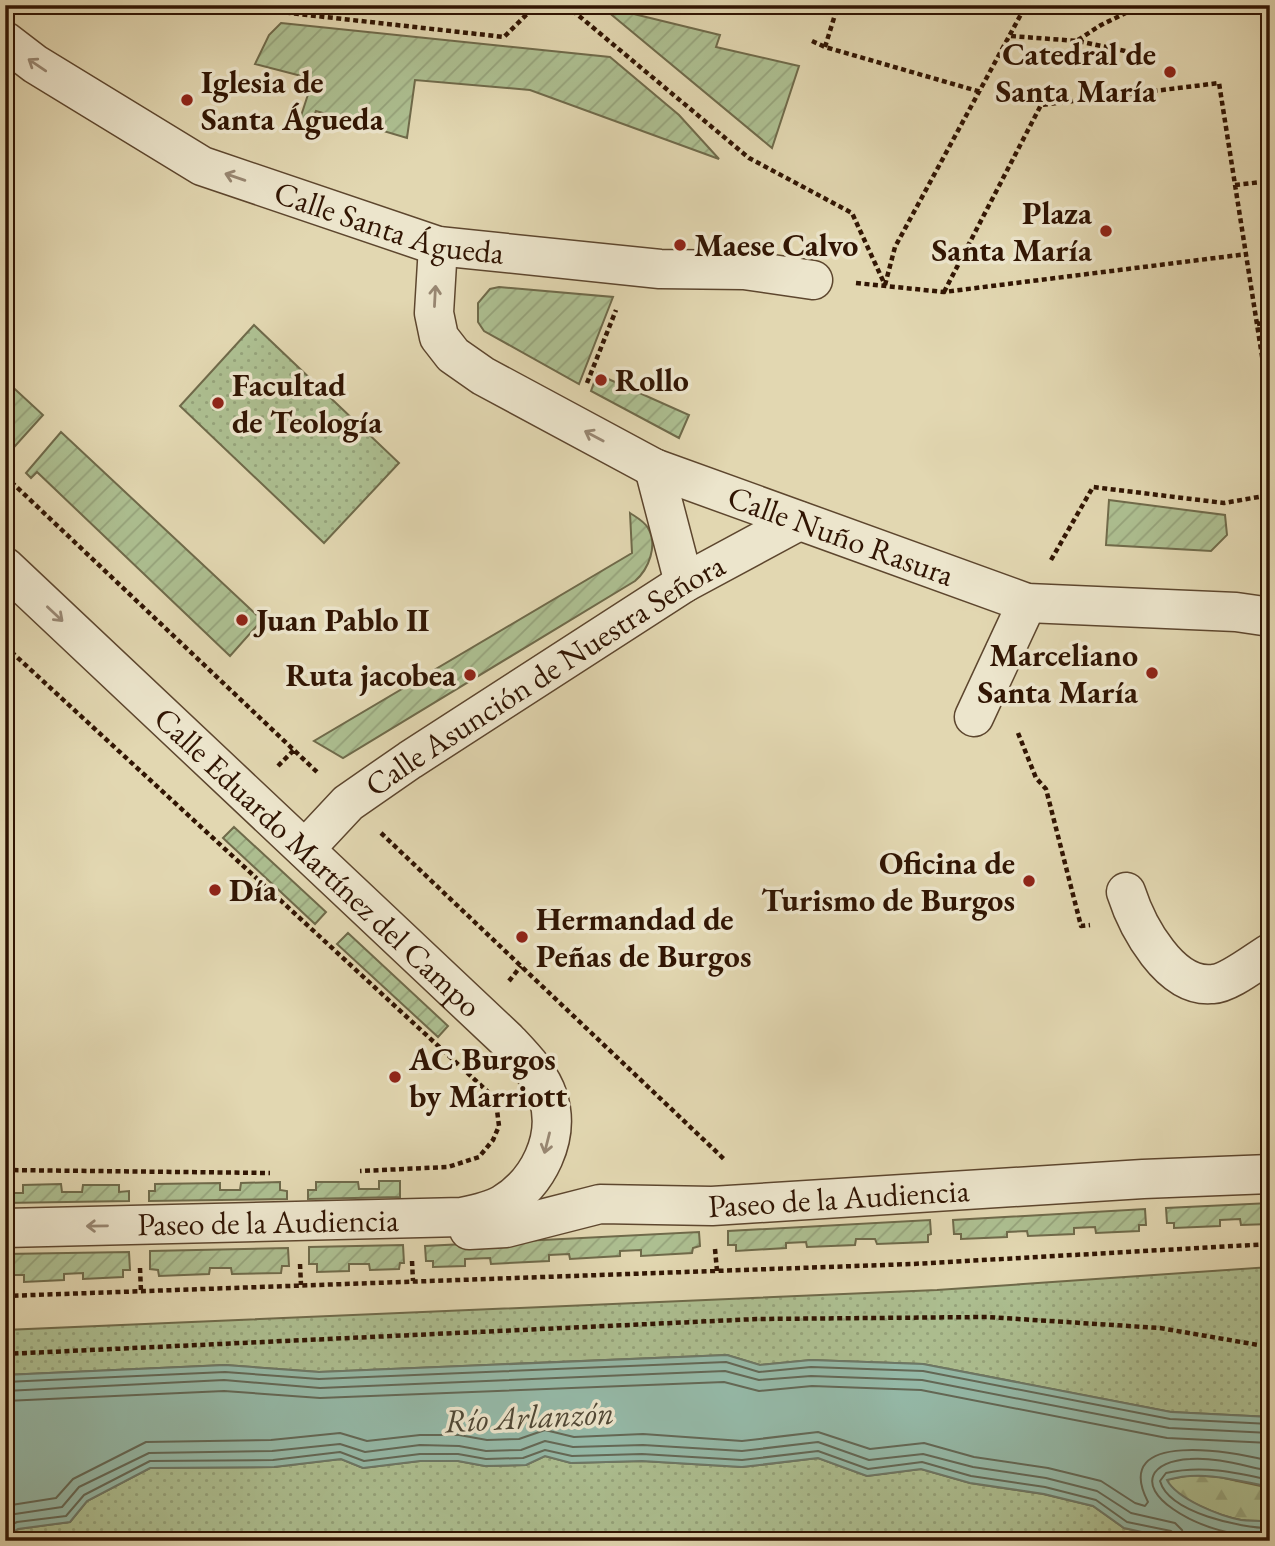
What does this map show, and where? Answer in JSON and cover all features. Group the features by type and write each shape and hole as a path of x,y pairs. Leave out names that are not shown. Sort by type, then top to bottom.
{"street":[{"name":"Calle Santa Águeda","path":"5,41 35,64 202,166 438,246 660,269 744,270 813,279"},
{"name":"Calle Nuño Rasura","path":"438,246 434,313 439,337 453,355 483,376 654,468 1027,603 1253,615"},
{"path":"654,468 684,583"},
{"name":"Calle Asunción de Nuestra Señora","path":"305,849 348,803 378,781 684,583 799,521"},
{"name":"Calle Eduardo Martínez del Campo","path":"5,567 507,1040 532,1067 548,1097 551,1126 544,1158 523,1190"},
{"path":"974,717 1027,603"},
{"path":"1131,905 1163,960 1177,973 1201,983 1221,983 1270,953"},
{"name":"Paseo de la Audiencia","path":"411,1234 506,1228 600,1204 712,1206 1143,1179 1270,1174"},
{"name":"Paseo de la Audiencia","path":"5,1228 462,1217 501,1205 523,1190"}],"path":[{"path":"218,5 504,37 536,5"},
{"path":"566,5 749,158 852,213 885,285"},
{"path":"698,5 726,12"},
{"path":"825,47 838,5"},
{"path":"885,285 895,247 1026,5"},
{"path":"1078,41 1101,25 1142,5"},
{"path":"1011,36 1078,41 1139,54"},
{"path":"812,41 981,92"},
{"path":"944,292 1041,105 1219,83 1270,407"},
{"path":"1235,186 1262,182"},
{"path":"885,285 944,292 1247,254"},
{"path":"595,363 615,311"},
{"path":"1257,324 1270,321"},
{"path":"5,476 319,774"},
{"path":"1027,603 1093,487 1224,503 1270,495"},
{"path":"5,646 487,1091 497,1110 499,1126 479,1157 448,1167 356,1171"},
{"path":"1036,778 1046,789 1081,926 1131,905"},
{"path":"373,825 725,1160 728,1168"},
{"path":"5,1170 272,1173"},
{"path":"5,1296 912,1264 1270,1244"},
{"path":"5,1353 757,1319 973,1317 1160,1328 1270,1347"},
{"path":"856,1541 1006,1537 1016,1541"}],"green space":[{"path":"601,6 720,35 716,47 799,66 772,148"},
{"path":"281,23 610,57 679,115 719,159 530,90 415,80 407,138 316,111 311,122 300,119 313,79 255,64 269,35"},
{"path":"499,287 613,297 579,384 484,331 478,322 478,303 490,289"},
{"path":"254,325 399,463 324,543 180,406"},
{"path":"597,374 689,415 679,438 591,391"},
{"path":"5,380 43,415 7,455 5,454"},
{"path":"61,432 262,620 230,656 37,472 31,478 26,473"},
{"path":"1109,500 1225,515 1227,535 1211,551 1106,545"},
{"path":"630,513 646,526 652,542 648,563 635,581 343,758 314,741 632,553"},
{"path":"234,827 326,912 315,924 223,838"},
{"path":"348,933 448,1026 438,1037 337,944"},
{"path":"379,1181 400,1181 400,1197 308,1199 308,1190 316,1190 316,1182 358,1182 359,1189 379,1189"},
{"path":"280,1182 280,1190 287,1191 287,1199 149,1201 149,1191 155,1191 155,1184 220,1183 220,1190 240,1190 241,1183"},
{"path":"61,1184 62,1192 82,1192 83,1185 119,1185 119,1192 129,1191 129,1201 5,1203 5,1193 23,1193 23,1185"},
{"path":"1270,1203 1270,1224 1241,1225 1240,1219 1220,1220 1220,1226 1174,1228 1174,1223 1167,1223 1166,1208"},
{"path":"1145,1209 1146,1225 1139,1225 1139,1231 1096,1233 1095,1227 1074,1228 1074,1234 1028,1236 1027,1231 1007,1232 1007,1237 961,1239 961,1234 954,1234 953,1220"},
{"path":"930,1220 931,1234 928,1235 928,1242 877,1244 875,1239 856,1239 855,1245 807,1247 806,1242 786,1243 786,1248 736,1251 736,1245 728,1245 728,1231"},
{"path":"699,1232 700,1246 693,1248 692,1253 641,1256 641,1250 620,1251 620,1256 570,1259 569,1254 549,1255 549,1261 491,1264 490,1258 465,1259 465,1266 433,1267 433,1261 426,1261 425,1246"},
{"path":"403,1245 404,1263 400,1263 399,1269 370,1270 369,1264 349,1264 349,1271 317,1272 317,1264 309,1264 309,1247"},
{"path":"288,1248 289,1266 282,1266 281,1273 232,1274 231,1268 210,1268 209,1274 159,1276 158,1270 150,1269 150,1251"},
{"path":"129,1252 130,1270 123,1270 123,1277 83,1279 83,1273 64,1274 64,1280 24,1282 24,1275 5,1275 5,1254"},
{"path":"1270,1267 1270,1417 1171,1412 923,1364 811,1360 760,1365 727,1355 319,1372 225,1365 5,1375 5,1330 937,1290"},
{"path":"545,1456 571,1463 642,1461 742,1467 818,1458 867,1476 921,1469 970,1483 1043,1494 1093,1506 1124,1528 1182,1541 5,1541 5,1537 18,1529 70,1522 87,1501 150,1468 274,1467 341,1459 363,1468 420,1461 458,1461 485,1466 526,1465"},
{"path":"1191,1475 1219,1477 1270,1488 1270,1521 1241,1520 1211,1511 1179,1494 1166,1480"}],"water":[{"name":"Río Arlanzón","path":"727,1355 760,1365 811,1360 923,1364 1171,1412 1270,1417 1270,1487 1206,1476 1167,1480 1180,1494 1211,1511 1241,1520 1270,1521 1270,1541 1182,1541 1124,1528 1093,1506 1044,1494 970,1483 921,1469 867,1476 818,1458 742,1467 642,1461 571,1463 545,1456 526,1465 485,1466 458,1461 420,1461 363,1468 341,1459 274,1467 150,1468 87,1501 70,1522 18,1529 5,1537 5,1375 225,1365 319,1372"}],"place":[{"name":"Catedral de Santa María","path":"1170,72"},
{"name":"Iglesia de Santa Águeda","path":"187,100"},
{"name":"Plaza Santa María","path":"1106,231"},
{"name":"Maese Calvo","path":"680,245"},
{"name":"Rollo","path":"601,380"},
{"name":"Facultad de Teología","path":"218,403"},
{"name":"Juan Pablo II","path":"242,620"},
{"name":"Marceliano Santa María","path":"1152,673"},
{"name":"Ruta jacobea","path":"470,675"},
{"name":"Oficina de Turismo de Burgos","path":"1029,881"},
{"name":"Día","path":"215,890"},
{"name":"Hermandad de Peñas de Burgos","path":"522,937"},
{"name":"AC Burgos by Marriott","path":"395,1077"}]}
